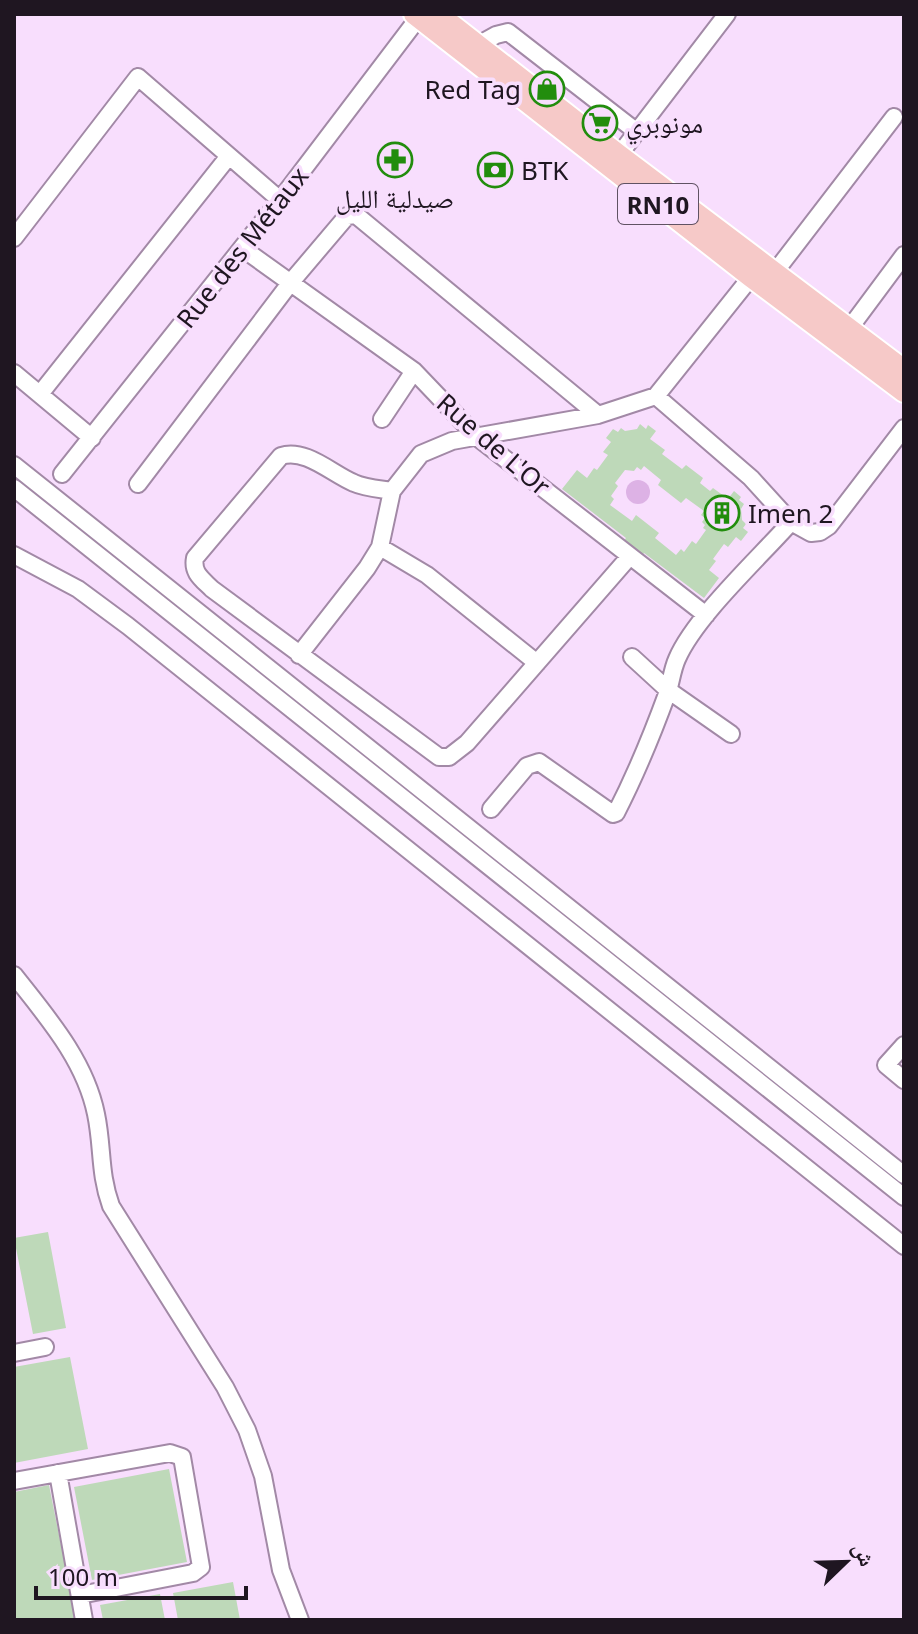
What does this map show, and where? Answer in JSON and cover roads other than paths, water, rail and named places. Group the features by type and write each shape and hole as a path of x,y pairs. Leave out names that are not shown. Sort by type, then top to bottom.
{"main road":[{"name":"RN10","path":"424,15 478,45 904,370"},
{"name":"RN10","path":"424,15 751,277 904,392"}],"street":[{"path":"619,155 727,14"},
{"name":"Rue des Métaux","path":"62,474 424,15"},
{"path":"478,45 508,32 637,132"},
{"path":"14,238 138,77 280,200"},
{"path":"775,272 894,117"},
{"path":"40,394 229,156"},
{"path":"138,484 291,282 347,216 356,215 598,415"},
{"name":"Rue de L'Or","path":"242,248 414,371 477,437 706,615"},
{"path":"849,329 904,255"},
{"path":"299,655 380,547 392,491 421,454 452,441 598,415 656,396 751,277"},
{"path":"382,419 414,371"},
{"path":"14,373 92,438"},
{"path":"656,396 751,478 791,522 811,533 829,526 904,428"},
{"path":"392,491 355,484 320,464 289,453 281,456 195,558 196,573 212,589 299,655 439,757 449,757 467,743 630,556"},
{"path":"14,465 904,1175"},
{"path":"14,488 904,1197"},
{"path":"491,809 527,766 539,762 613,814 616,813 637,774 677,659 706,615 791,522"},
{"path":"380,547 438,582 537,663"},
{"path":"14,555 78,589 128,626 904,1246"},
{"path":"632,657 668,690 731,734"},
{"path":"14,975 61,1037 83,1073 96,1114 102,1182 111,1206 225,1387 247,1430 263,1476 281,1570 300,1620"},
{"path":"904,1045 886,1065 904,1080"},
{"path":"14,1353 45,1347"},
{"path":"14,1481 176,1453 182,1457 202,1562 198,1571 80,1595"},
{"path":"58,1473 84,1620"}],"place":[{"name":"Red Tag","path":"547,89"},
{"name":"مونوبري","path":"600,123"},
{"name":"صيدلية الليل","path":"395,160"},
{"name":"BTK","path":"495,170"},
{"name":"Imen 2","path":"722,513"}]}
